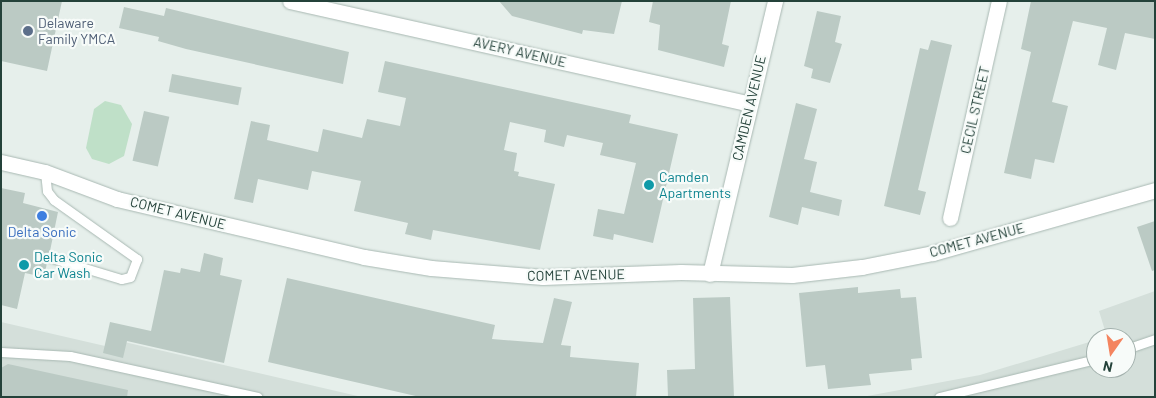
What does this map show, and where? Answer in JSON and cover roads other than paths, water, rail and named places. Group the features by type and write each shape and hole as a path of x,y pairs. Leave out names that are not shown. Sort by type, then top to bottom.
{"street":[{"name":"AVERY AVENUE","path":"290,1 750,104"},
{"name":"CAMDEN AVENUE","path":"710,274 774,1"},
{"name":"CECIL STREET","path":"950,218 1000,1"},
{"name":"COMET AVENUE","path":"1,162 45,172 117,199 287,240 431,268 543,277 710,274 792,275 870,265 961,246 1155,190"}],"lane":[{"path":"45,172 47,191 54,200 137,259 130,277 121,279 48,257"},
{"path":"1136,346 1155,339"},
{"path":"1,352 70,356 258,397"},
{"path":"939,397 1086,361"}],"place":[{"name":"Delaware Family YMCA","path":"28,31"},
{"name":"Camden Apartments","path":"649,185"},
{"name":"Delta Sonic","path":"42,216"},
{"name":"Delta Sonic Car Wash","path":"24,265"}]}
